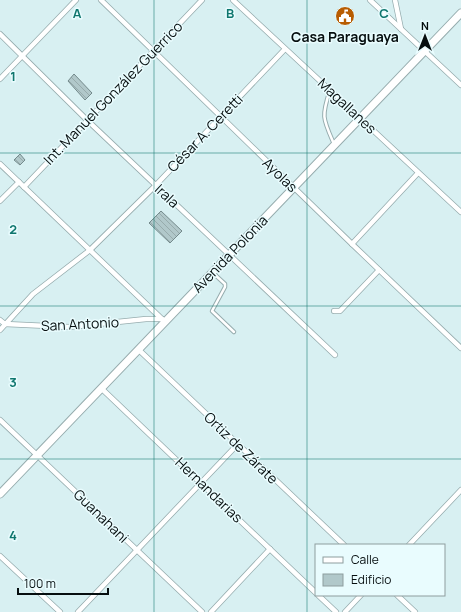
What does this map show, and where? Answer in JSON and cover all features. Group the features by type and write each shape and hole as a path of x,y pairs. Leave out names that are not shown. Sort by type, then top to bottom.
{"main road":[{"name":"Avenida Polonia","path":"0,494 139,350 164,321 230,255 461,13"}],"street":[{"path":"0,80 76,0"},
{"name":"Ayolas","path":"101,0 461,348"},
{"name":"Int. Manuel González Guerrico","path":"24,187 202,0"},
{"name":"Magallanes","path":"233,0 461,212"},
{"path":"370,0 461,86"},
{"path":"395,0 401,29"},
{"name":"Irala","path":"0,34 87,120 335,355"},
{"name":"César A. Ceretti","path":"0,330 50,280 90,250 156,185 285,49"},
{"path":"0,164 164,321"},
{"path":"352,244 418,173"},
{"path":"0,201 19,182"},
{"path":"334,311 340,311 379,270"},
{"name":"San Antonio","path":"5,324 69,327 146,319 164,321"},
{"path":"0,320 5,324"},
{"name":"Ortiz de Zárate","path":"139,350 343,544"},
{"name":"Hernandarias","path":"101,388 315,592"},
{"name":"Guanahani","path":"0,420 202,612"},
{"path":"78,612 237,444"},
{"path":"410,544 461,490"},
{"path":"211,612 270,549"},
{"path":"0,556 60,612"},
{"name":"Hernandarias","path":"319,596 336,612"},
{"path":"345,612 360,596"},
{"path":"398,596 415,612"}],"lane":[{"path":"330,90 324,107 323,120 335,145"},
{"path":"212,273 225,284 226,287 212,311 234,332"}],"building":[{"path":"74,74 92,93 85,100 68,81"},
{"path":"20,154 25,160 20,165 14,160"},
{"path":"161,211 182,231 170,243 149,223"}],"place":[{"name":"Casa Paraguaya","path":"345,16"}]}
